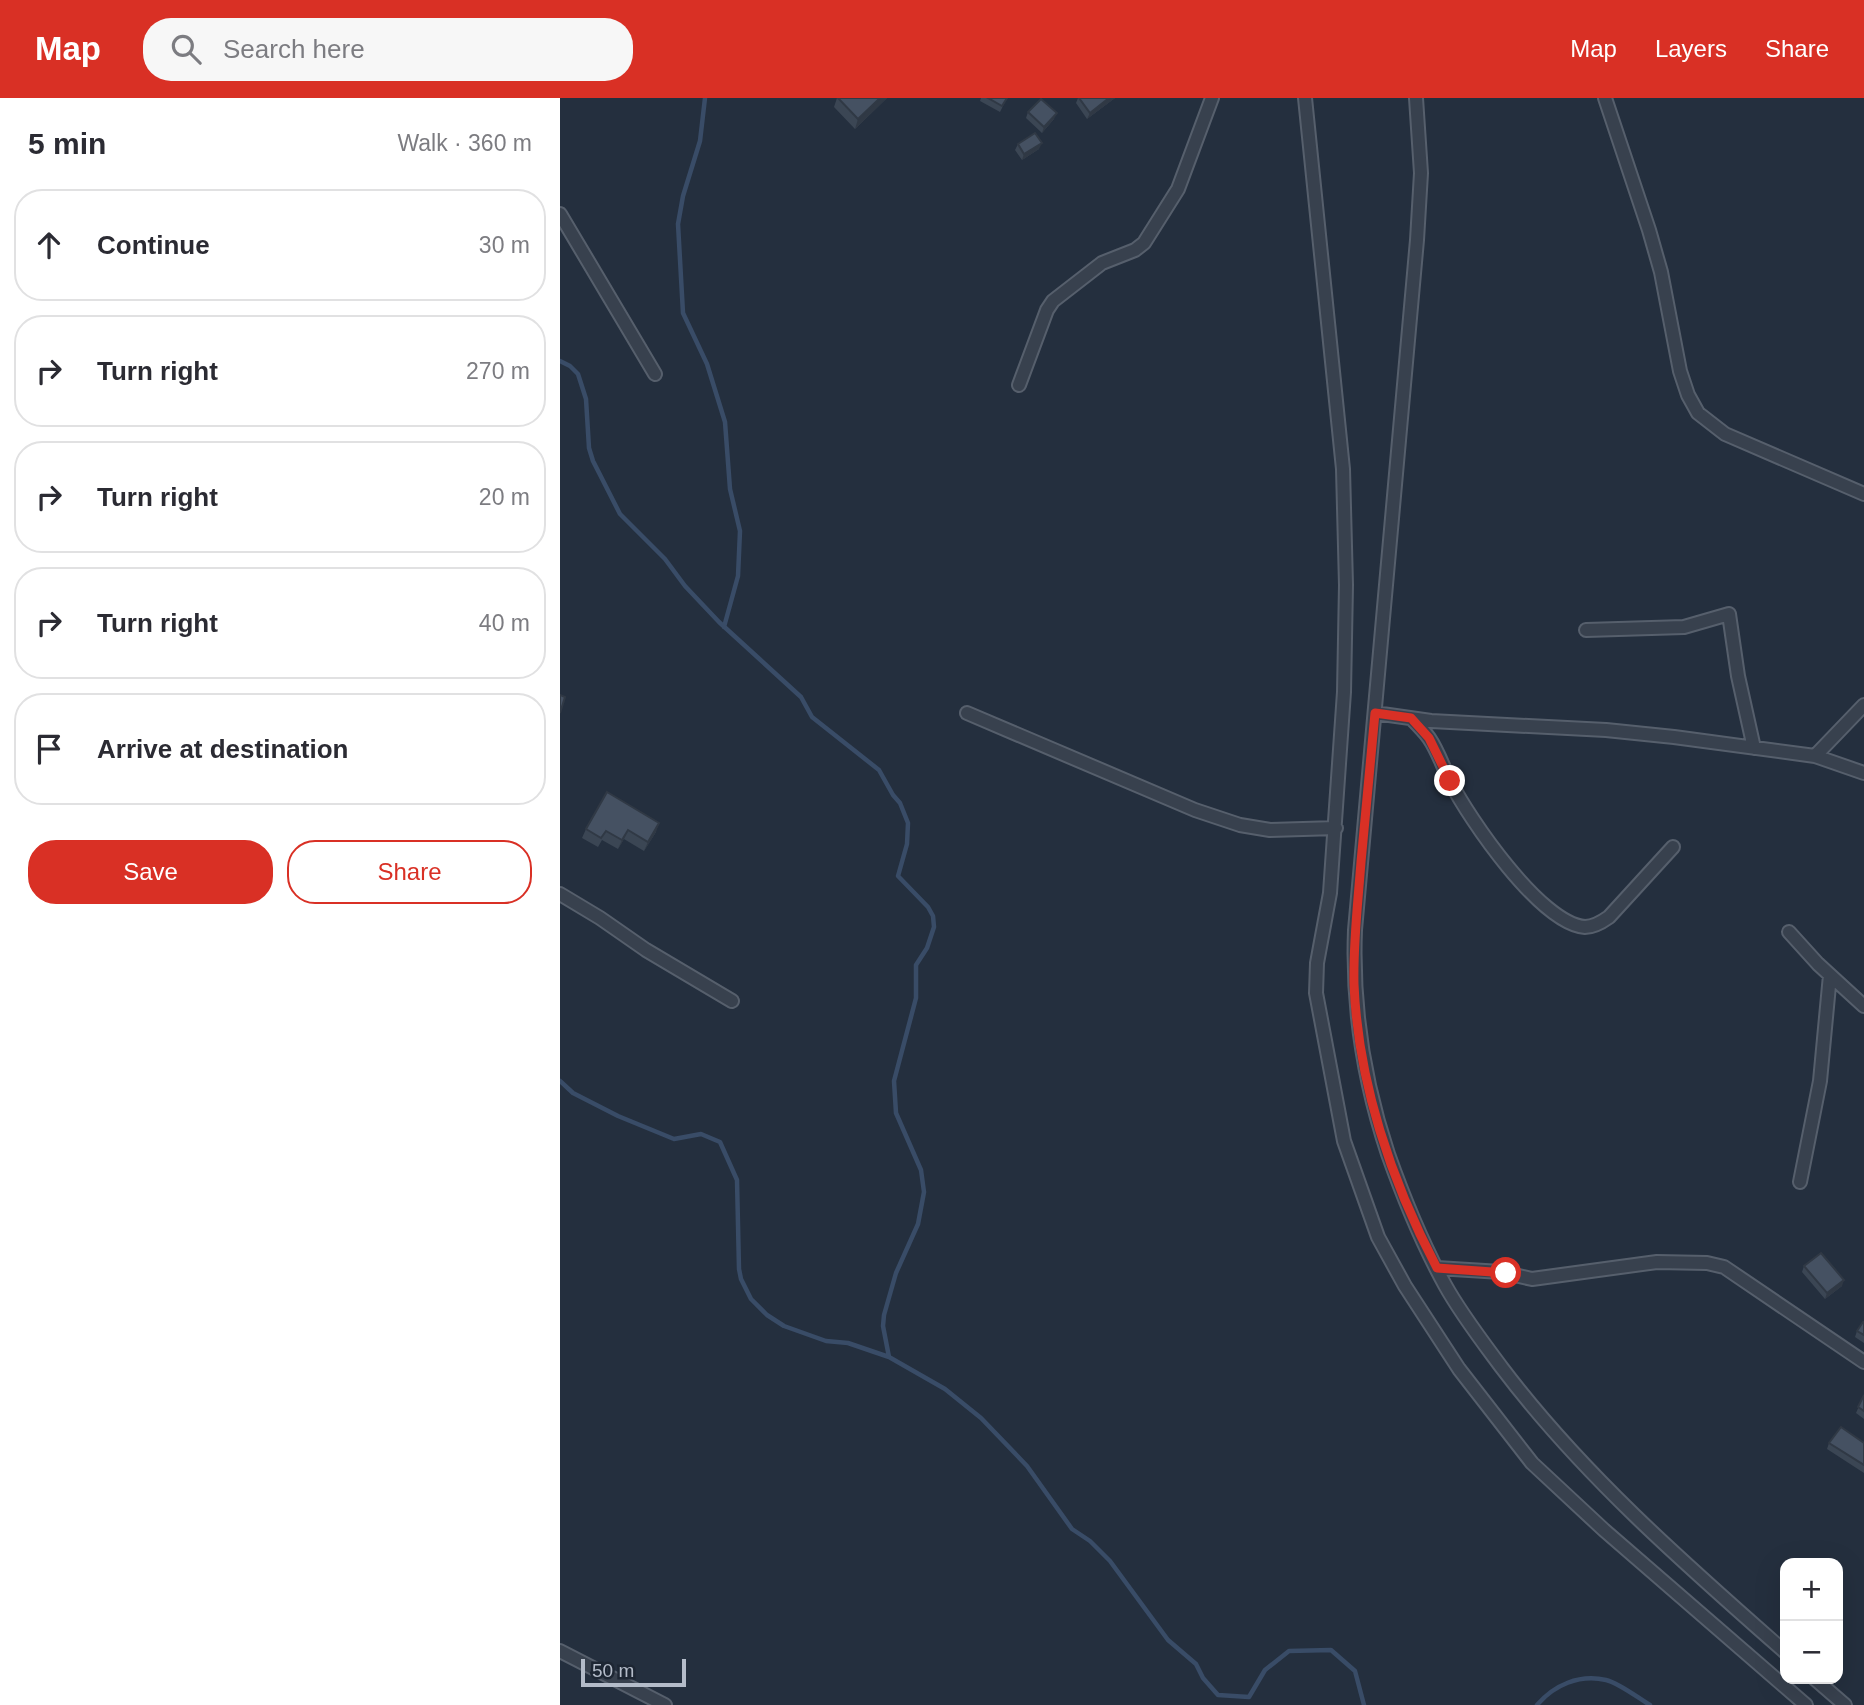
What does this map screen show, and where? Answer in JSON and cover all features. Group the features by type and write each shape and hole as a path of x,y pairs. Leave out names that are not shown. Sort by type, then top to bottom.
{"street":[{"path":"1019,385 1047,310 1053,302 1102,263 1135,250 1150,235 1178,189 1212,98"},
{"path":"1305,98 1343,469 1346,612 1344,692 1331,892 1317,963 1316,993 1344,1141 1378,1237 1405,1286 1459,1369 1532,1463 1604,1531 1806,1705"},
{"path":"1416,98 1421,173 1417,240 1355,930 1354,987 1366,1074 1377,1119 1402,1194 1437,1268 1478,1336 1564,1443 1615,1497 1780,1647"},
{"path":"1605,98 1661,272 1680,371 1688,396 1698,413 1725,433 1864,494"},
{"path":"560,214 655,374"},
{"path":"1586,630 1684,627 1729,614 1738,676 1754,748"},
{"path":"1815,756 1864,705"},
{"path":"967,713 1195,810 1240,825 1270,830 1336,828"},
{"path":"1375,713 1411,718 1606,730 1754,748 1815,756 1864,773"},
{"path":"1411,718 1429,738 1450,781 1492,848 1536,897 1556,915 1570,923 1586,927 1598,925 1609,917 1673,847"},
{"path":"560,894 646,950 732,1001"},
{"path":"1789,932 1864,1006"},
{"path":"1800,1182 1820,1081 1830,975"},
{"path":"1437,1268 1501,1272 1532,1279 1657,1262 1717,1265 1769,1296 1864,1362"},
{"path":"560,1651 665,1705"},
{"path":"1821,1684 1845,1705"}],"building":[{"path":"838,98 880,98 858,119"},
{"path":"988,98 1007,98 1002,106"},
{"path":"1079,98 1109,98 1090,113"},
{"path":"1041,99 1057,113 1044,127 1028,112"},
{"path":"1035,133 1042,143 1024,154 1018,144"},
{"path":"560,695 565,697 560,713"},
{"path":"607,792 659,823 648,842 628,830 622,840 606,831 601,838 586,829"},
{"path":"1821,1253 1844,1280 1827,1293 1804,1266"},
{"path":"1864,1322 1864,1335 1857,1331"},
{"path":"1864,1395 1864,1411 1858,1407"},
{"path":"1841,1427 1864,1443 1864,1465 1829,1443"}],"waterway":[{"path":"705,98 700,141 683,196 678,224 683,313 707,364 725,422 730,489 740,531 738,576 724,627"},
{"path":"560,361 578,374 586,399 589,448 620,514 665,559 685,586 719,622 801,697 812,717 879,770 900,803 908,823 907,844 898,876 928,907 933,916 934,927 927,948 916,965 916,998 894,1081 896,1113 921,1170 924,1192 918,1224 896,1273 884,1315 883,1326 889,1357"},
{"path":"560,1081 573,1093 618,1116 674,1139 701,1134 720,1142 737,1180 739,1269 751,1299 767,1315 784,1326 826,1341 848,1343 889,1357 945,1389 981,1418 1027,1466 1072,1529 1090,1541 1110,1561 1168,1640 1196,1664 1203,1678 1218,1695 1249,1697 1265,1670 1289,1651 1331,1650 1355,1671 1364,1705"},
{"path":"1537,1705 1559,1687 1586,1679 1606,1680 1617,1684 1650,1705"}],"route":[{"path":"1450,781 1429,738 1411,718 1375,713 1355,930 1354,987 1357,1017 1366,1074 1377,1119 1402,1194 1437,1268 1506,1273"}]}
